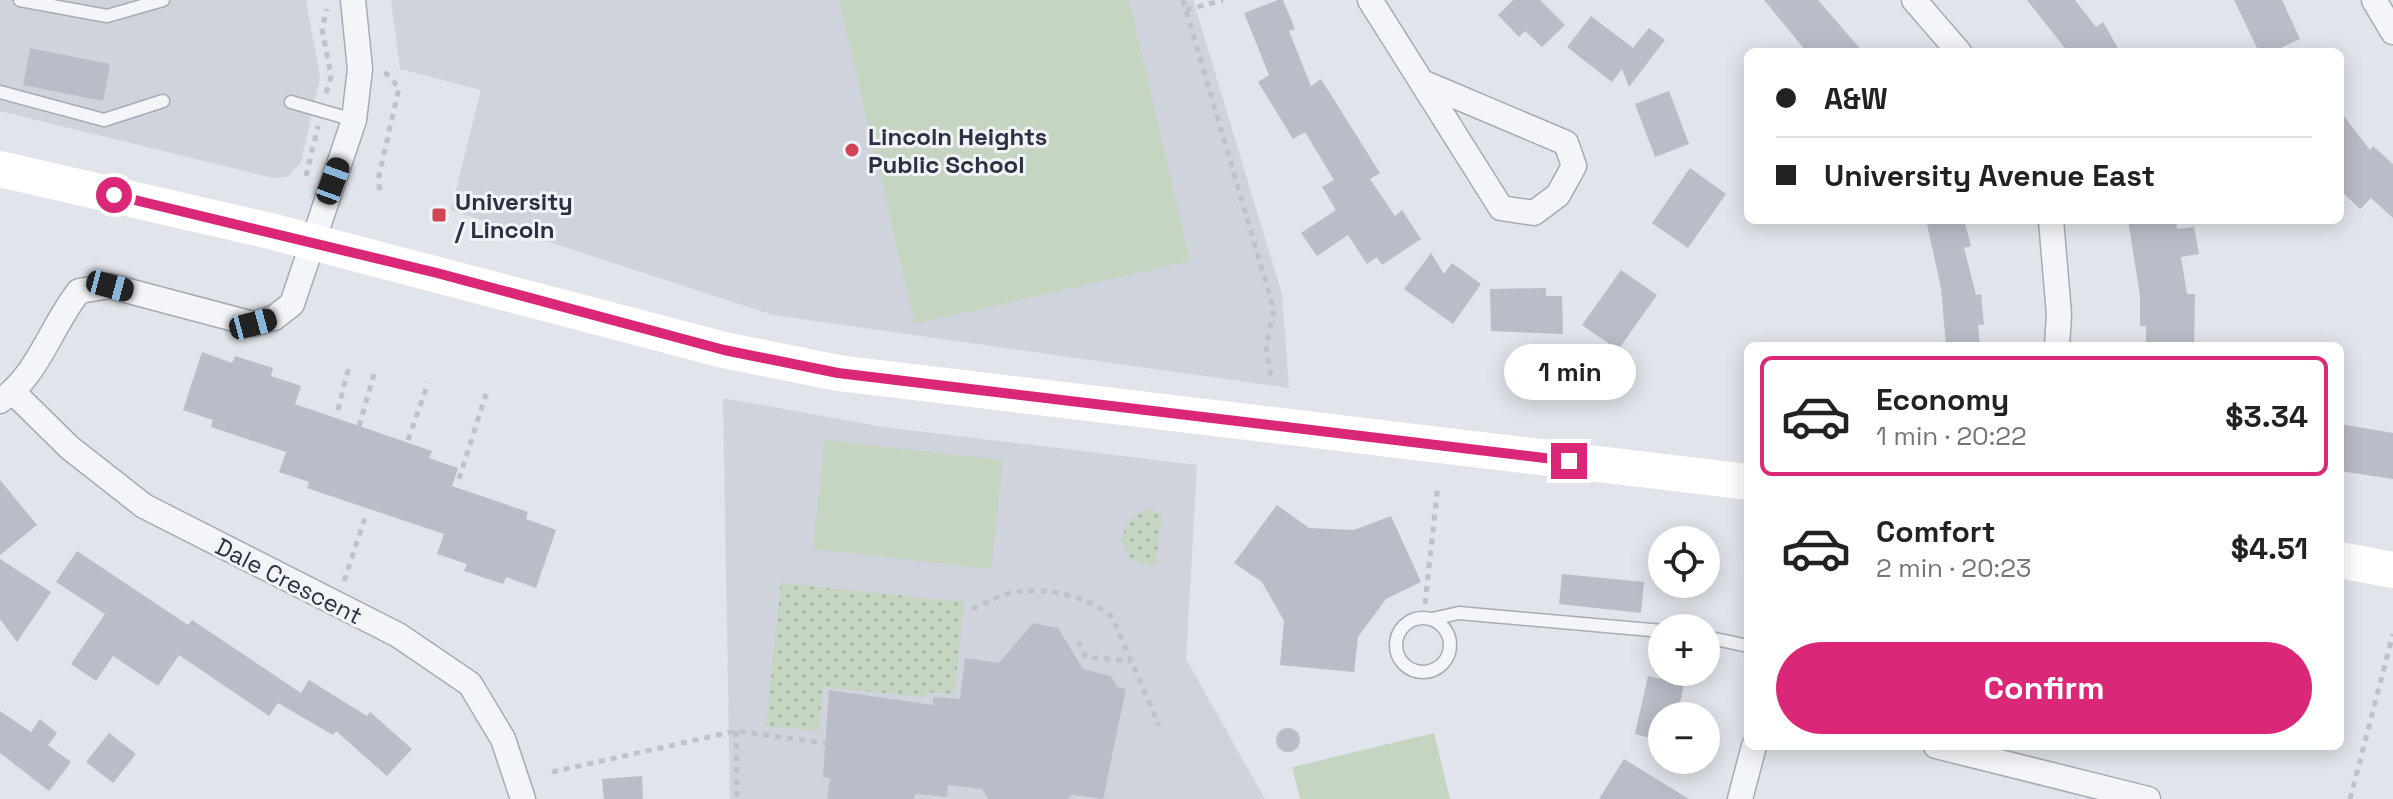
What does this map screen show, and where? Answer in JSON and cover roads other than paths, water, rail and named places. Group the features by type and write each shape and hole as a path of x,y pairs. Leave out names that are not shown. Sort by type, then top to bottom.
{"main road":[{"path":"0,169 313,243 724,350 838,373 1744,482"},
{"path":"2344,561 2393,570"}],"street":[{"name":"Dale Crescent","path":"353,0 360,69 354,120 292,304 274,318 253,324 110,286 79,291 6,396 144,506 398,635 470,684 503,739 523,799"},
{"path":"1370,0 1501,208 1534,213 1558,195 1574,166 1566,143 1422,82"},
{"path":"1914,0 1956,48"},
{"path":"2374,0 2393,32"},
{"path":"2051,224 2059,314 2057,342"},
{"path":"1740,799 1753,750"},
{"path":"1952,750 2147,799"}],"lane":[{"path":"20,0 107,16 163,0"},
{"path":"0,92 104,120 163,101"},
{"path":"291,102 354,120"},
{"path":"1428,618 1446,631 1450,649 1441,665 1424,672 1408,668 1397,654 1396,645 1407,622 1428,618 1459,613 1648,630"},
{"path":"1720,640 1744,645"}],"place":[{"name":"Lincoln Heights Public School","path":"852,150"},
{"name":"University / Lincoln","path":"439,215"}]}
